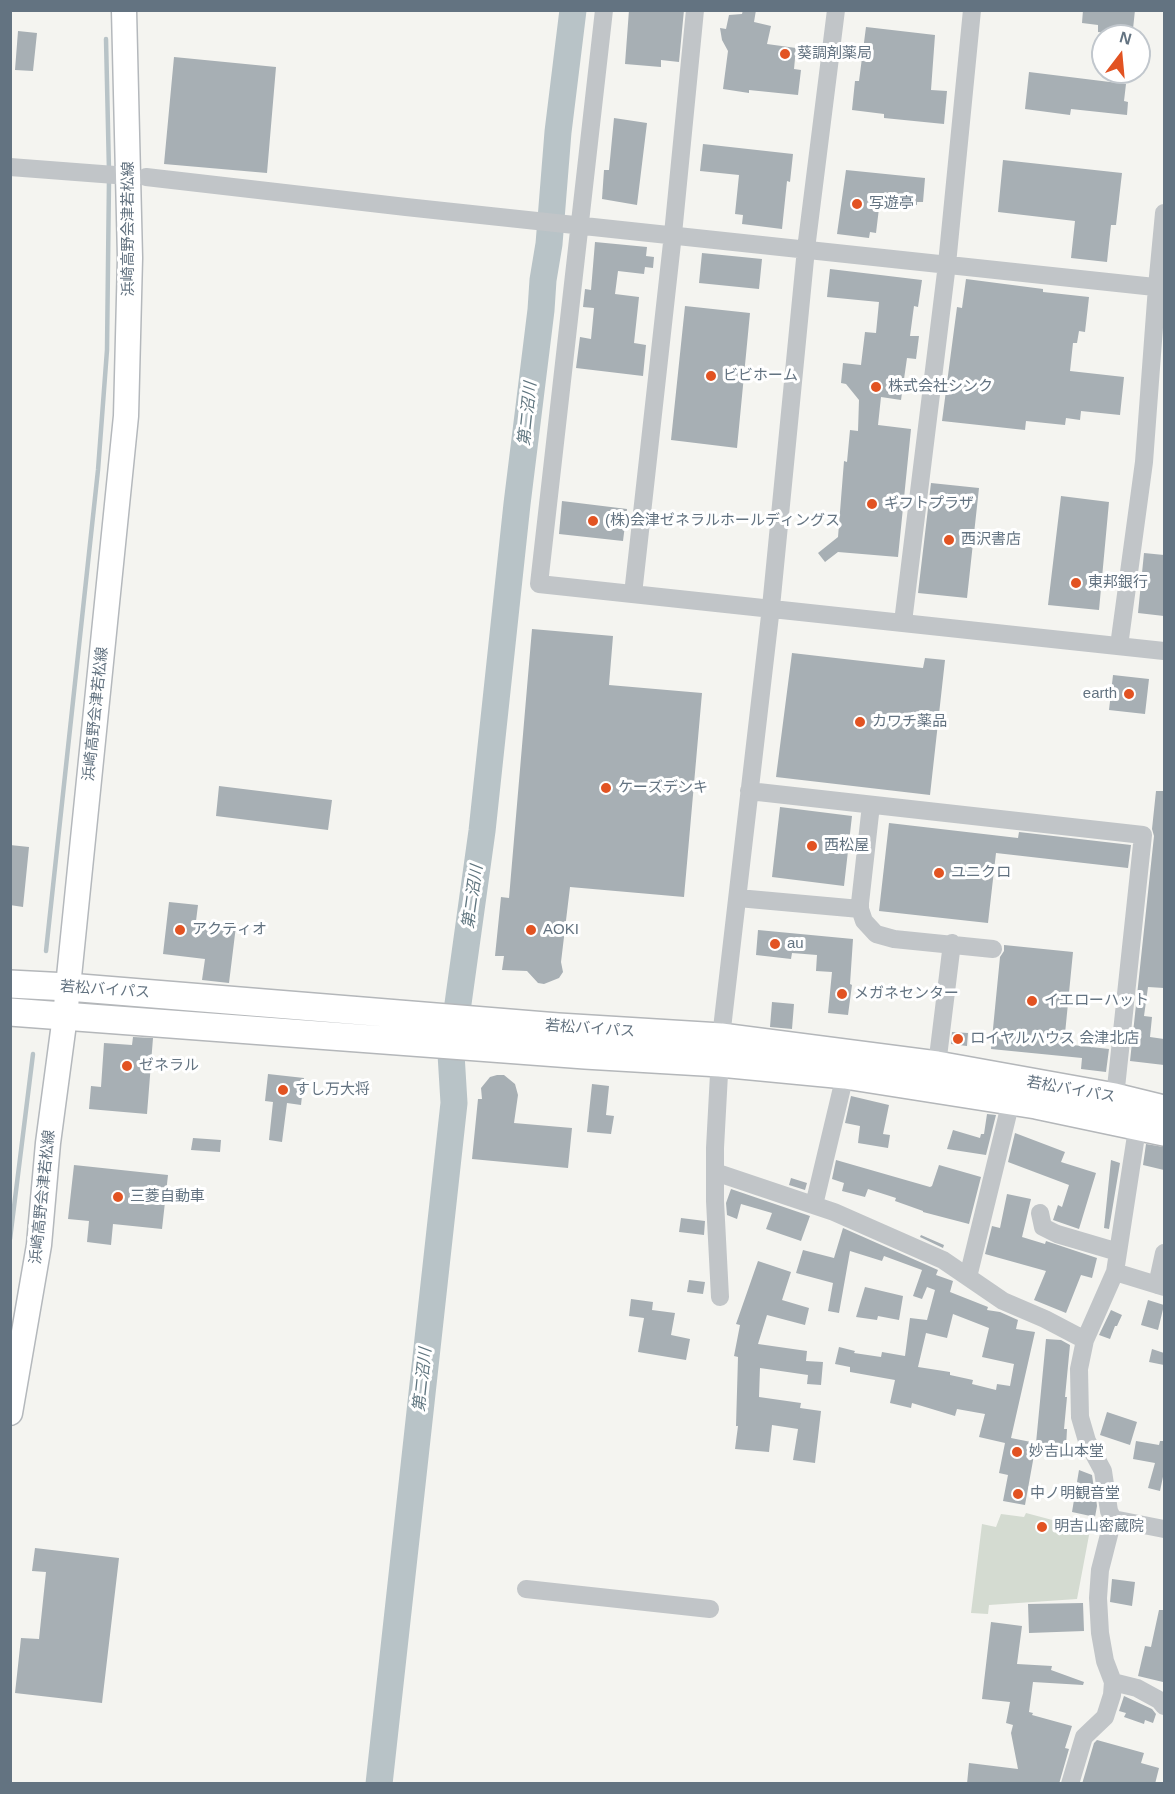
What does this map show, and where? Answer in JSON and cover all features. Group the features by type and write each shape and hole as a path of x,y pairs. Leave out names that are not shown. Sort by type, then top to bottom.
{"highway":[{"name":"若松バイパス","path":"10,984 428,1017 721,1037 937,1065 1115,1097 1148,1113 1164,1132"},
{"name":"若松バイパス","path":"10,1012 720,1063 845,1075 1011,1101 1148,1113"}],"main road":[{"name":"浜崎高野会津若松線","path":"10,1413 39,1245 48,1143 65,1016 126,416 130,258 123,175 124,10"}],"street":[{"path":"604,10 539,584 1164,651"},
{"path":"633,594 695,10"},
{"path":"720,1297 715,1172 721,1037 771,608 806,249 836,10"},
{"path":"903,622 947,264 972,10"},
{"path":"10,167 123,175 1161,287"},
{"path":"1119,646 1144,462 1161,287 1164,213"},
{"path":"749,791 1143,835 1115,1097"},
{"path":"871,805 860,909 864,921 876,934 894,939 993,949"},
{"path":"738,898 860,909"},
{"path":"937,1065 952,944"},
{"path":"814,1205 845,1075"},
{"path":"968,1277 1011,1101"},
{"path":"1070,1784 1084,1737 1105,1717 1112,1695 1113,1682 1105,1661 1100,1633 1098,1598 1100,1570 1113,1519 1109,1510 1103,1471 1088,1441 1080,1417 1079,1369 1085,1340 1115,1272 1132,1170 1148,1113"},
{"path":"715,1172 814,1205 943,1260 1004,1301 1045,1318 1085,1340"},
{"path":"1040,1213 1043,1227 1057,1234 1118,1252"},
{"path":"1115,1272 1161,1286 1164,1253"},
{"path":"1113,1519 1164,1529"},
{"path":"526,1589 711,1609"},
{"path":"1113,1682 1137,1688 1159,1700 1164,1706"}],"shaded area":[{"path":"1026,1513 1090,1530 1077,1599 989,1605 988,1614 971,1613 982,1524 996,1527 1001,1514 1024,1517"}],"building":[{"path":"629,10 684,10 679,62 661,60 661,67 625,64"},
{"path":"743,10 756,10 754,22 771,26 767,44 796,48 794,69 801,70 798,95 749,90 749,93 723,89 728,51 722,40 720,28 726,29 729,15 742,14"},
{"path":"1083,10 1135,10 1134,24 1082,23"},
{"path":"866,27 935,35 931,90 947,91 944,124 884,118 884,114 852,110 855,81 859,81"},
{"path":"18,31 37,33 33,71 15,70"},
{"path":"174,57 276,67 267,173 164,164"},
{"path":"1029,72 1091,80 1091,84 1126,84 1124,101 1128,102 1127,115 1071,109 1070,115 1025,109"},
{"path":"614,118 647,123 637,205 602,199 604,170 609,170"},
{"path":"703,144 793,154 790,182 787,181 782,229 742,224 743,215 735,214 739,175 700,171"},
{"path":"1003,160 1122,173 1116,225 1111,225 1107,262 1071,258 1075,221 998,212"},
{"name":"写遊亭","path":"846,170 925,178 923,202 917,202 917,205 880,200 876,233 870,232 869,238 837,234"},
{"path":"595,242 647,247 646,256 654,257 653,268 645,267 644,274 618,271 615,294 639,297 634,343 646,345 643,376 576,368 580,337 591,339 594,308 583,307 585,289 591,290"},
{"path":"702,253 762,259 759,289 699,283"},
{"path":"830,269 922,280 918,307 914,306 910,336 919,336 916,359 907,358 901,400 881,397 878,425 911,429 898,557 838,552 825,562 818,553 838,537 844,461 847,462 850,430 858,431 859,400 846,384 841,383 843,363 861,365 865,332 876,333 879,302 827,297"},
{"path":"966,279 1089,297 1085,332 1079,331 1077,343 1073,343 1070,371 1124,377 1120,415 1081,411 1080,420 1066,418 1065,425 1026,421 1025,430 942,421 957,307 962,308"},
{"name":"ビビホーム","path":"685,306 750,313 737,448 671,440"},
{"name":"西沢書店","path":"931,483 979,488 967,598 918,593"},
{"path":"1061,496 1109,502 1099,610 1048,605"},
{"name":"(株)会津ゼネラルホールディングス","path":"562,501 627,509 623,541 559,534"},
{"path":"1144,553 1164,555 1164,616 1138,613"},
{"name":"ケーズデンキ","path":"532,629 613,636 609,685 702,693 684,897 570,887 561,962 563,972 559,978 544,984 538,983 527,971 502,970 504,956 495,956 501,897 509,898"},
{"name":"カワチ薬品","path":"792,653 923,668 925,658 945,660 930,795 776,777"},
{"name":"earth","path":"1113,675 1149,679 1145,714 1109,710"},
{"path":"219,786 332,800 328,830 216,816"},
{"path":"1156,791 1164,791 1164,988 1148,987 1144,1016 1152,1017 1150,1037 1164,1039 1164,1065 1130,1061 1154,836 1152,829"},
{"name":"西松屋","path":"780,807 852,816 844,886 772,877"},
{"name":"ユニクロ","path":"889,823 1018,838 1019,832 1131,845 1128,868 996,853 988,923 879,911"},
{"path":"10,845 29,847 23,907 10,905"},
{"path":"169,902 198,905 196,921 236,926 229,983 202,980 205,959 163,954"},
{"path":"758,930 853,939 850,984 852,985 848,1015 828,1013 832,972 816,971 817,955 792,953 791,959 756,955"},
{"name":"イエローハット","path":"1004,945 1073,952 1064,1044 1109,1049 1106,1072 1081,1069 1082,1058 991,1049 1000,957 1004,951"},
{"path":"772,1002 794,1004 792,1029 770,1027"},
{"name":"ロイヤルハウス 会津北店","path":"952,1032 968,1033 967,1046 951,1044"},
{"name":"ゼネラル","path":"133,1037 153,1038 147,1114 89,1109 91,1086 101,1087 104,1043 132,1045"},
{"path":"268,1074 304,1078 301,1105 287,1103 282,1142 269,1140 273,1102 265,1101"},
{"path":"504,1075 515,1084 518,1095 514,1123 572,1128 568,1168 472,1159 478,1099 482,1099 481,1088 490,1077"},
{"path":"592,1084 609,1086 606,1115 614,1116 611,1134 587,1132"},
{"path":"851,1096 889,1105 883,1134 890,1135 888,1148 858,1143 860,1126 845,1123"},
{"path":"987,1114 996,1115 986,1155 947,1149 953,1130 980,1138 981,1134 984,1134"},
{"path":"1015,1133 1065,1152 1061,1162 1096,1173 1079,1229 1053,1220 1058,1205 1062,1207 1069,1185 1008,1162"},
{"path":"193,1138 221,1140 220,1152 191,1150"},
{"path":"1146,1144 1164,1147 1164,1170 1143,1165"},
{"path":"836,1160 930,1187 939,1165 981,1177 969,1224 923,1212 895,1201 896,1198 868,1189 865,1197 842,1191 844,1183 832,1179"},
{"path":"1111,1160 1120,1163 1109,1229 1104,1228"},
{"name":"三菱自動車","path":"74,1165 168,1175 162,1229 113,1224 111,1245 87,1242 89,1221 68,1219"},
{"path":"791,1178 807,1183 805,1190 789,1185"},
{"path":"731,1189 810,1216 801,1241 766,1229 772,1213 741,1204 737,1219 727,1215 726,1203"},
{"path":"1007,1194 1031,1199 1022,1237 1045,1244 1046,1241 1097,1258 1092,1278 1081,1275 1066,1313 1034,1300 1046,1271 985,1254 992,1226 1000,1228"},
{"path":"681,1218 705,1221 704,1235 679,1232"},
{"path":"843,1228 938,1270 936,1275 953,1281 950,1292 988,1307 987,1310 1000,1312 1018,1320 1016,1329 1035,1332 1011,1438 1036,1443 1046,1339 1061,1340 1070,1345 1065,1397 1067,1397 1064,1429 1067,1429 1066,1448 1035,1449 1025,1505 1003,1501 1008,1475 999,1473 1005,1443 979,1437 985,1414 957,1409 955,1416 912,1403 911,1408 890,1403 895,1380 850,1372 850,1367 835,1364 839,1347 855,1351 854,1353 881,1357 882,1352 905,1356 910,1318 927,1320 935,1290 927,1287 922,1299 913,1296 922,1270 884,1256 882,1261 850,1251 839,1313 828,1311 833,1283 796,1273 803,1250 834,1258","holes":["953,1314 989,1328 982,1357 1014,1364 1010,1386 997,1384 996,1390 972,1384 973,1380 950,1375 950,1372 918,1367 926,1333 947,1338"]},
{"path":"921,1235 944,1245 943,1248 920,1237"},
{"path":"758,1261 791,1272 782,1300 809,1308 805,1325 767,1315 758,1344 807,1351 806,1361 823,1362 821,1385 807,1384 808,1375 760,1368 759,1397 801,1403 800,1408 821,1411 815,1463 793,1460 798,1429 772,1425 769,1452 735,1449 738,1426 736,1426 738,1357 734,1356 740,1325 736,1324"},
{"path":"689,1280 705,1282 703,1294 687,1292"},
{"path":"865,1287 903,1296 899,1320 878,1316 877,1320 856,1317"},
{"path":"631,1299 653,1302 652,1310 675,1313 671,1335 690,1339 686,1360 638,1352 644,1318 629,1316"},
{"path":"1148,1300 1164,1305 1158,1330 1141,1325"},
{"path":"1111,1310 1122,1315 1110,1339 1099,1335"},
{"path":"1152,1349 1164,1353 1164,1365 1149,1362"},
{"path":"1107,1412 1137,1422 1130,1445 1100,1435"},
{"path":"1136,1441 1159,1445 1160,1441 1164,1441 1164,1472 1160,1491 1148,1488 1155,1463 1133,1459"},
{"path":"1079,1470 1092,1475 1094,1489 1092,1498 1096,1498 1097,1506 1095,1517 1072,1512"},
{"path":"35,1548 119,1558 102,1703 15,1693 21,1638 39,1639 46,1572 32,1571"},
{"path":"1112,1579 1135,1582 1132,1606 1110,1602"},
{"path":"1083,1603 1084,1631 1029,1633 1028,1604"},
{"path":"1159,1610 1164,1610 1163,1682 1138,1676 1145,1646 1151,1647"},
{"path":"991,1622 1022,1626 1017,1664 1052,1666 1051,1670 1084,1682 1083,1685 1033,1682 1029,1712 1033,1713 1032,1715 1072,1726 1065,1748 1069,1749 1059,1784 967,1784 969,1763 1018,1769 1011,1733 1013,1725 1006,1723 1010,1702 982,1699"},
{"path":"1124,1696 1152,1709 1156,1714 1153,1723 1145,1720 1144,1724 1124,1717 1126,1713 1119,1711"},
{"path":"1097,1740 1144,1753 1141,1763 1159,1768 1155,1784 1082,1784 1094,1743"}],"waterway":[{"name":"第二沼川","path":"379,1784 454,1103 451,1054 482,831 517,504 549,244 558,132 573,10"},
{"path":"106,39 109,171"},
{"path":"46,951 98,470 107,350 109,180"},
{"path":"10,1239 33,1054"}],"place":[{"name":"葵調剤薬局","path":"785,54"},
{"name":"写遊亭","path":"857,204"},
{"name":"ビビホーム","path":"711,376"},
{"name":"株式会社シンク","path":"876,387"},
{"name":"ギフトプラザ","path":"872,504"},
{"name":"(株)会津ゼネラルホールディングス","path":"593,521"},
{"name":"西沢書店","path":"949,540"},
{"name":"東邦銀行","path":"1076,583"},
{"name":"earth","path":"1129,694"},
{"name":"カワチ薬品","path":"860,722"},
{"name":"ケーズデンキ","path":"606,788"},
{"name":"西松屋","path":"812,846"},
{"name":"ユニクロ","path":"939,873"},
{"name":"アクティオ","path":"180,930"},
{"name":"AOKI","path":"531,930"},
{"name":"au","path":"775,944"},
{"name":"メガネセンター","path":"842,994"},
{"name":"イエローハット","path":"1032,1001"},
{"name":"ロイヤルハウス 会津北店","path":"958,1039"},
{"name":"ゼネラル","path":"127,1066"},
{"name":"すし万大将","path":"283,1090"},
{"name":"三菱自動車","path":"118,1197"},
{"name":"妙吉山本堂","path":"1017,1452"},
{"name":"中ノ明観音堂","path":"1018,1494"},
{"name":"明吉山密蔵院","path":"1042,1527"}]}
